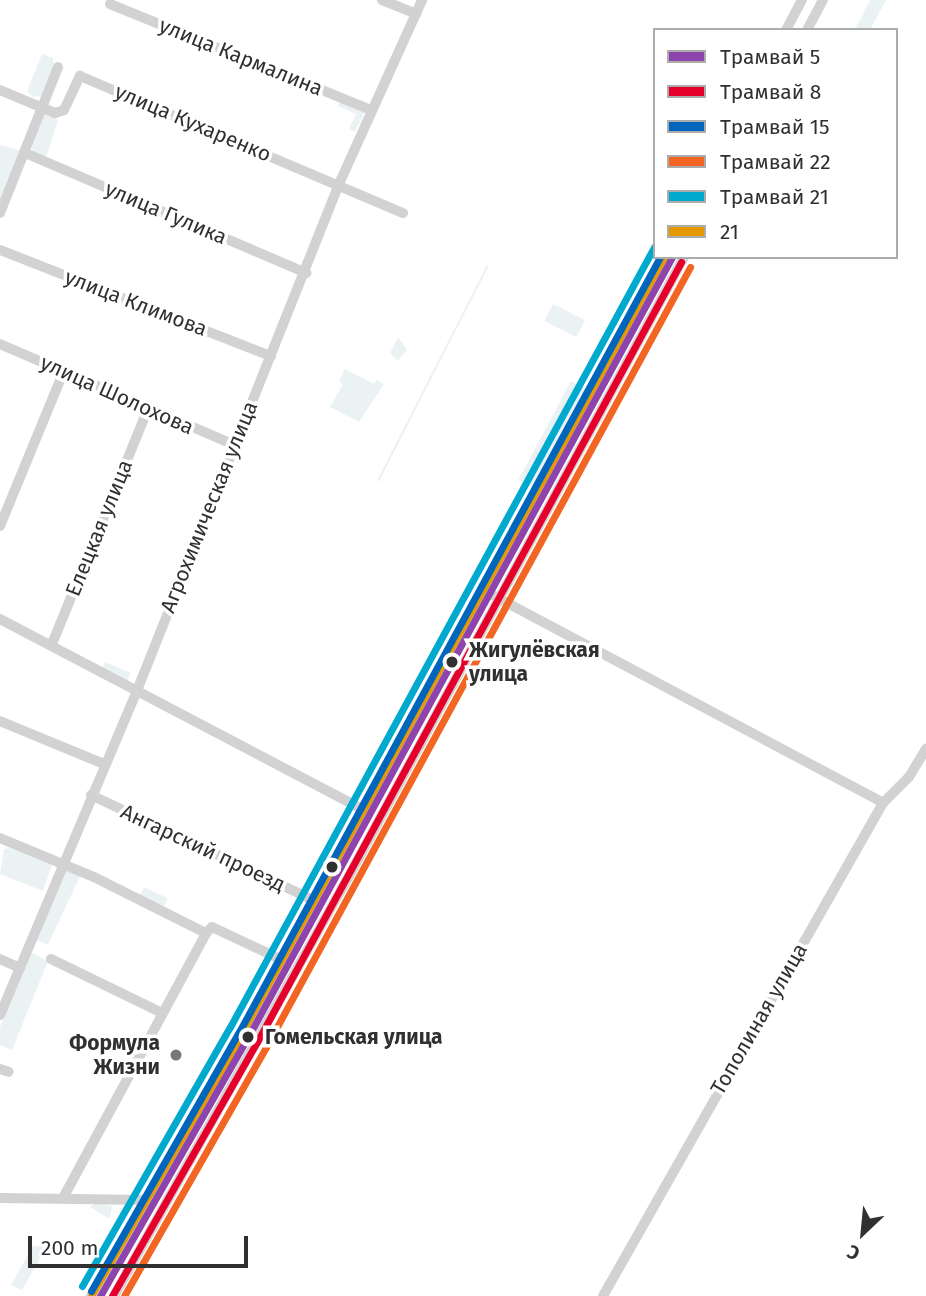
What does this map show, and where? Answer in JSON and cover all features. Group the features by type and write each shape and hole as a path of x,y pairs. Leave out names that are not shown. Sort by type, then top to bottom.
{"street":[{"path":"382,0 416,14"},
{"name":"Агрохимическая улица","path":"0,1015 61,863 136,693 234,445 306,273 339,184 422,0"},
{"path":"787,28 802,0"},
{"path":"808,28 823,0"},
{"name":"улица Кармалина","path":"110,4 371,110"},
{"path":"0,213 58,67"},
{"name":"улица Кухаренко","path":"41,108 55,113 64,110 80,76 403,213"},
{"path":"0,90 41,108"},
{"name":"улица Гулика","path":"25,153 306,273"},
{"name":"улица Климова","path":"0,250 271,356"},
{"path":"91,1296 282,960 663,259"},
{"path":"114,1296 497,603 683,259"},
{"path":"625,330 640,338"},
{"name":"улица Шолохова","path":"0,344 147,411 234,445"},
{"path":"0,526 64,371"},
{"name":"Елецкая улица","path":"52,644 147,411"},
{"path":"499,561 506,569 515,569"},
{"path":"480,595 883,803"},
{"path":"0,619 52,644 136,693 364,810"},
{"path":"0,721 104,764"},
{"name":"Тополиная улица","path":"603,1296 883,803 909,777 926,749"},
{"name":"Ангарский проезд","path":"91,794 314,901"},
{"path":"0,838 61,863 206,933"},
{"path":"63,1198 206,933 212,927 282,960"},
{"path":"0,959 20,968"},
{"path":"51,959 162,1013"},
{"path":"0,1198 148,1199"}],"shaded area":[{"path":"870,0 886,0 871,28 856,28"},
{"path":"42,54 53,58 54,67 44,96 33,97 27,91"},
{"path":"341,100 365,111 355,132 349,129 356,114 338,106"},
{"path":"45,113 58,120 46,158 33,153 32,147"},
{"path":"1,145 21,151 0,203 0,147"},
{"path":"487,265 489,266 379,482"},
{"path":"553,304 585,320 576,337 544,321"},
{"path":"398,337 407,350 398,361 390,353"},
{"path":"345,369 374,384 377,380 384,384 359,422 330,407 343,384 339,381"},
{"path":"571,381 586,389 533,488 518,480"},
{"path":"105,662 131,673 127,682 101,671"},
{"path":"11,848 52,865 43,891 0,874 4,849"},
{"path":"65,868 80,875 48,945 32,938"},
{"path":"144,887 168,898 164,906 140,895"},
{"path":"30,952 48,961 12,1050 0,1045 0,1027"},
{"path":"96,1203 112,1206 110,1219 90,1207"},
{"path":"33,1246 47,1246 22,1290 11,1285"}],"tram line":[{"name":"21","path":"82,1286 230,1027 653,249"},
{"name":"15","path":"91,1291 239,1032 659,259"},
{"name":"5","path":"100,1296 248,1037 671,259"},
{"name":"8","path":"112,1296 257,1042 681,262"},
{"name":"22","path":"124,1296 266,1047 690,267"}],"transit line":[{"name":"21","path":"91,1296 238,1040 663,259"}],"place":[{"name":"Жигулёвская улица","path":"452,662"},
{"name":"Гомельская улица","path":"248,1037"},
{"name":"Формула Жизни","path":"176,1055"}]}
